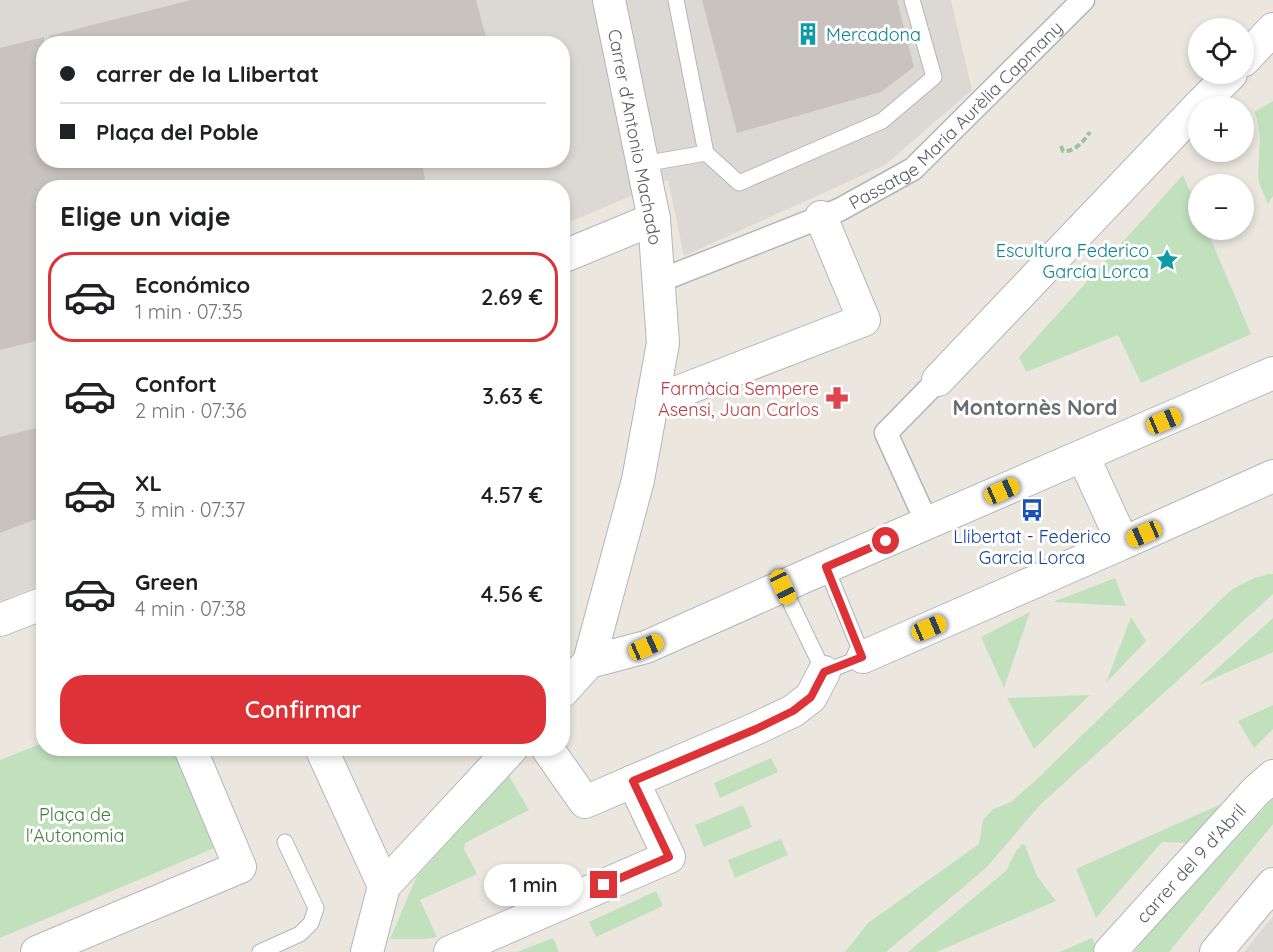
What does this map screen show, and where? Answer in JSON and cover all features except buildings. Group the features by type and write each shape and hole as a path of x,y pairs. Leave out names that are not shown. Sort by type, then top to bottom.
{"street":[{"name":"Carrer d'Antonio Machado","path":"589,662 638,480 663,342 654,219 609,0"},
{"name":"Passatge Maria Aurèlia Capmany","path":"659,281 839,210 913,169 1083,0"},
{"path":"1254,49 1273,29"},
{"path":"1210,96 1221,84"},
{"path":"927,524 886,433 1188,119"},
{"path":"652,402 864,320 821,217"},
{"path":"570,253 654,219"},
{"path":"570,683 589,662 646,647 1273,374"},
{"path":"1083,456 1123,543"},
{"path":"862,657 1273,476"},
{"path":"0,620 36,606"},
{"path":"553,756 585,802 793,711 811,697 824,672"},
{"path":"55,949 240,867 193,756"},
{"path":"325,756 384,886"},
{"path":"367,952 384,886 505,756"},
{"name":"carrer del 9 d'Abril","path":"1110,952 1255,792 1273,776"},
{"path":"468,949 669,857 633,781"},
{"path":"1216,952 1273,884"}],"lane":[{"path":"676,0 706,153 739,183 882,121 934,77 912,0"},
{"path":"643,164 706,153"},
{"path":"783,587 824,672 862,657 826,567"},
{"path":"260,952 300,934 311,922 316,908 285,842"}],"path":[{"path":"1061,146 1063,151 1067,152 1074,149 1090,132"}],"shaded area":[{"path":"0,0 951,0 972,90 885,165 684,256 668,180 570,222 570,180 36,180 36,587 0,601"},
{"path":"1273,916 1273,952 1244,952"}],"green space":[{"path":"1273,101 1273,196 1268,204 1259,183 1260,137 1254,112"},
{"path":"1183,175 1188,187 1188,240 1211,240 1251,334 1141,383 1118,335 1026,372 1019,357"},
{"path":"1273,574 1273,594 1041,804 986,868 886,952 845,952 868,923 979,844 983,820 993,809 1011,802 1036,780 1231,590 1254,578"},
{"path":"1115,578 1126,606 1053,602"},
{"path":"1030,612 1004,688 981,637"},
{"path":"1131,617 1146,641 1106,683"},
{"path":"1273,618 1273,652 1199,685"},
{"path":"1090,695 1034,749 1007,698"},
{"path":"1273,705 1273,729 1254,748 1238,721"},
{"name":"Plaça de l'Autonomia","path":"36,746 36,756 178,756 217,847 0,938 0,760"},
{"path":"771,758 778,772 720,798 714,783"},
{"path":"509,776 529,810 465,843 464,849 477,874 420,900 437,937 390,939 417,876"},
{"path":"1273,799 1273,824 1169,952 1134,952 1158,922"},
{"path":"1221,804 1189,843 1162,842 1096,918 1076,869"},
{"path":"743,805 752,827 704,847 695,825"},
{"path":"781,839 788,855 735,878 728,860"},
{"path":"1022,844 1025,845 1037,876 1056,901 936,952 908,952 1006,871"},
{"path":"656,891 663,906 596,937 589,922"},
{"path":"553,938 559,952 517,952"},
{"path":"1092,938 1097,948 1093,952 1059,952"}],"place":[{"name":"Mercadona","path":"808,34"},
{"name":"Escultura Federico García Lorca","path":"1167,260"},
{"name":"Farmàcia Sempere Asensi, Juan Carlos","path":"837,398"},
{"name":"Llibertat - Federico Garcia Lorca","path":"1032,510"}],"district":[{"name":"Montornès Nord","path":"1035,407"}],"route":[{"path":"604,885 669,857 633,781 793,711 811,697 824,672 862,657 826,567 886,541"}]}
